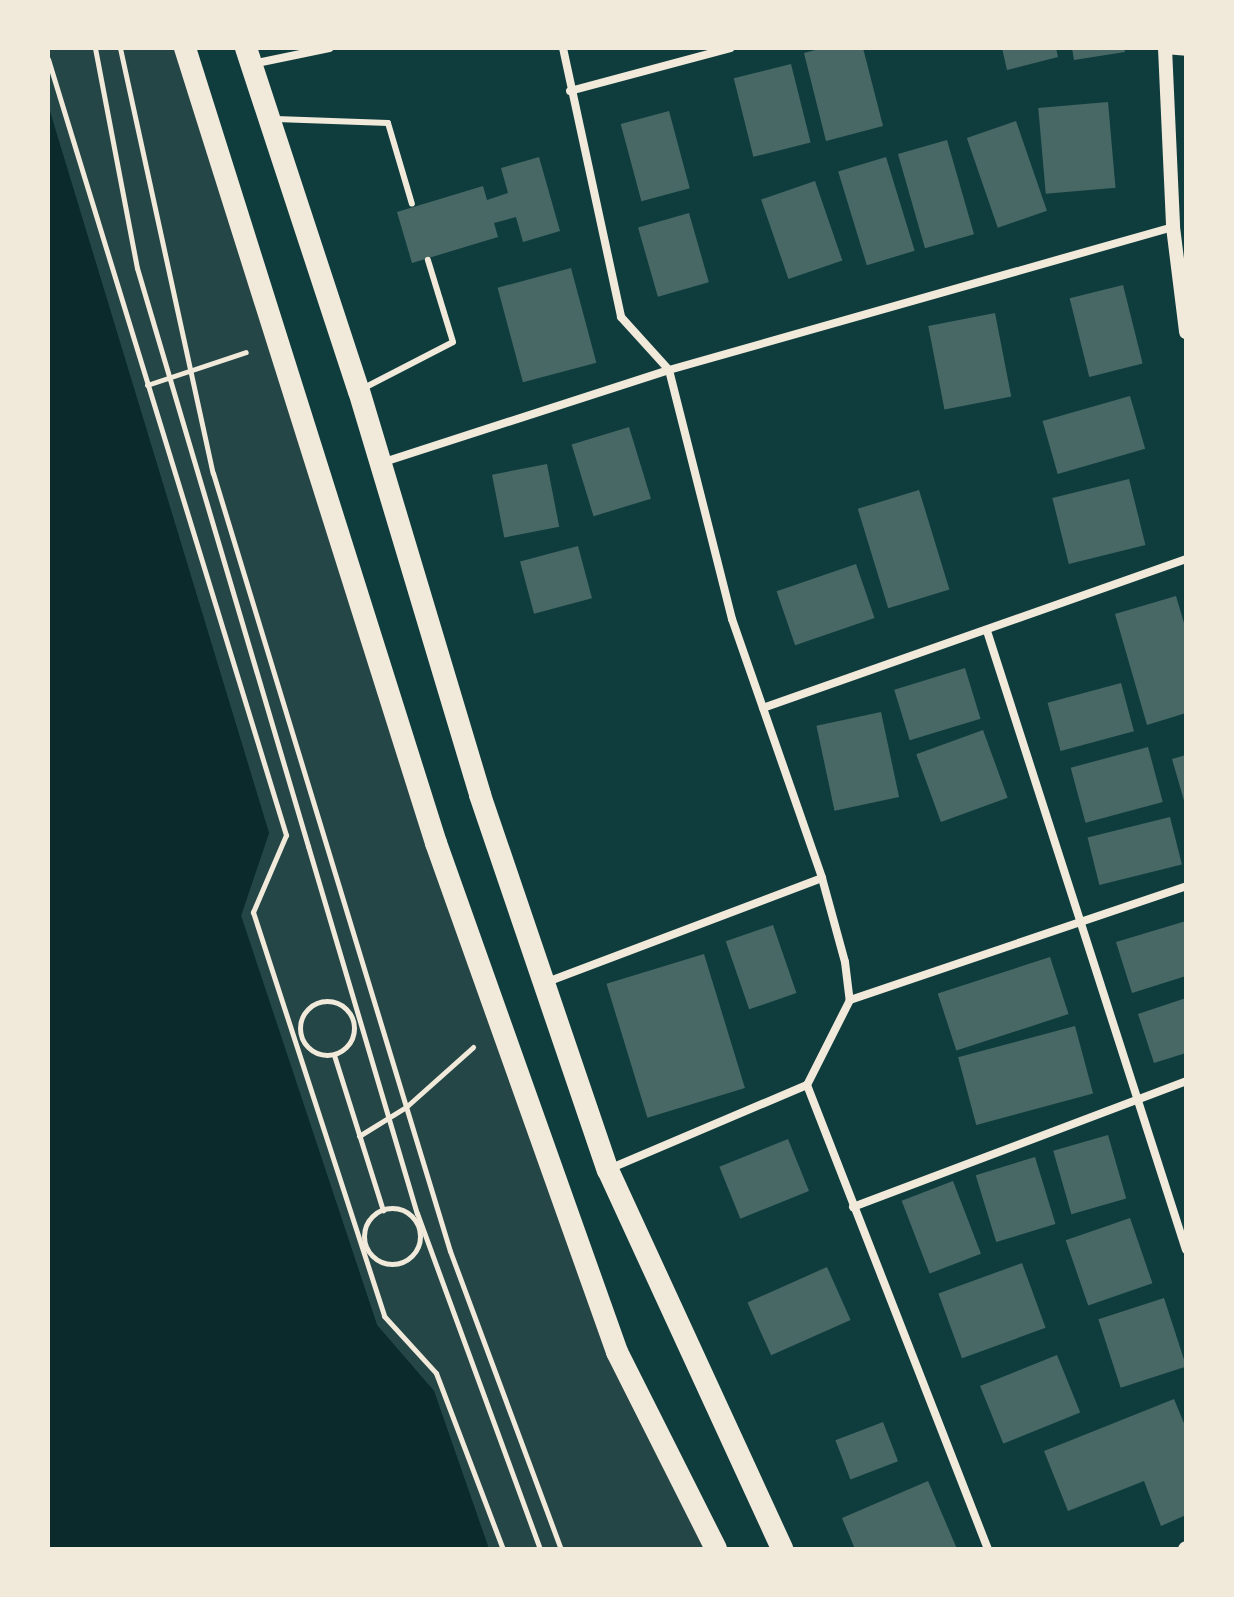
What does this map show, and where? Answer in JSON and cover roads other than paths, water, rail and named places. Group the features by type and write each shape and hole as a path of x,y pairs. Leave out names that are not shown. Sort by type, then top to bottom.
{"highway":[{"path":"185,48 442,858 617,1352 716,1549"},
{"path":"248,56 359,391 480,795 547,982 608,1170 782,1549"}],"street":[{"path":"248,56 329,48"},
{"path":"563,48 621,317 669,370 732,619 822,878 850,1000 807,1085 608,1170"},
{"path":"570,91 730,48"},
{"path":"1186,52 1165,49 1173,227 1186,332"},
{"path":"381,463 669,370 1173,227"},
{"path":"763,708 1186,559"},
{"path":"987,631 1134,1098 1186,1250"},
{"path":"547,982 822,878"},
{"path":"850,1000 1082,926 1186,886"},
{"path":"853,1207 1134,1098 1186,1081"},
{"path":"807,1085 988,1549"}],"lane":[{"path":"268,118 388,123 412,204"},
{"path":"359,391 453,342 428,260"}]}
